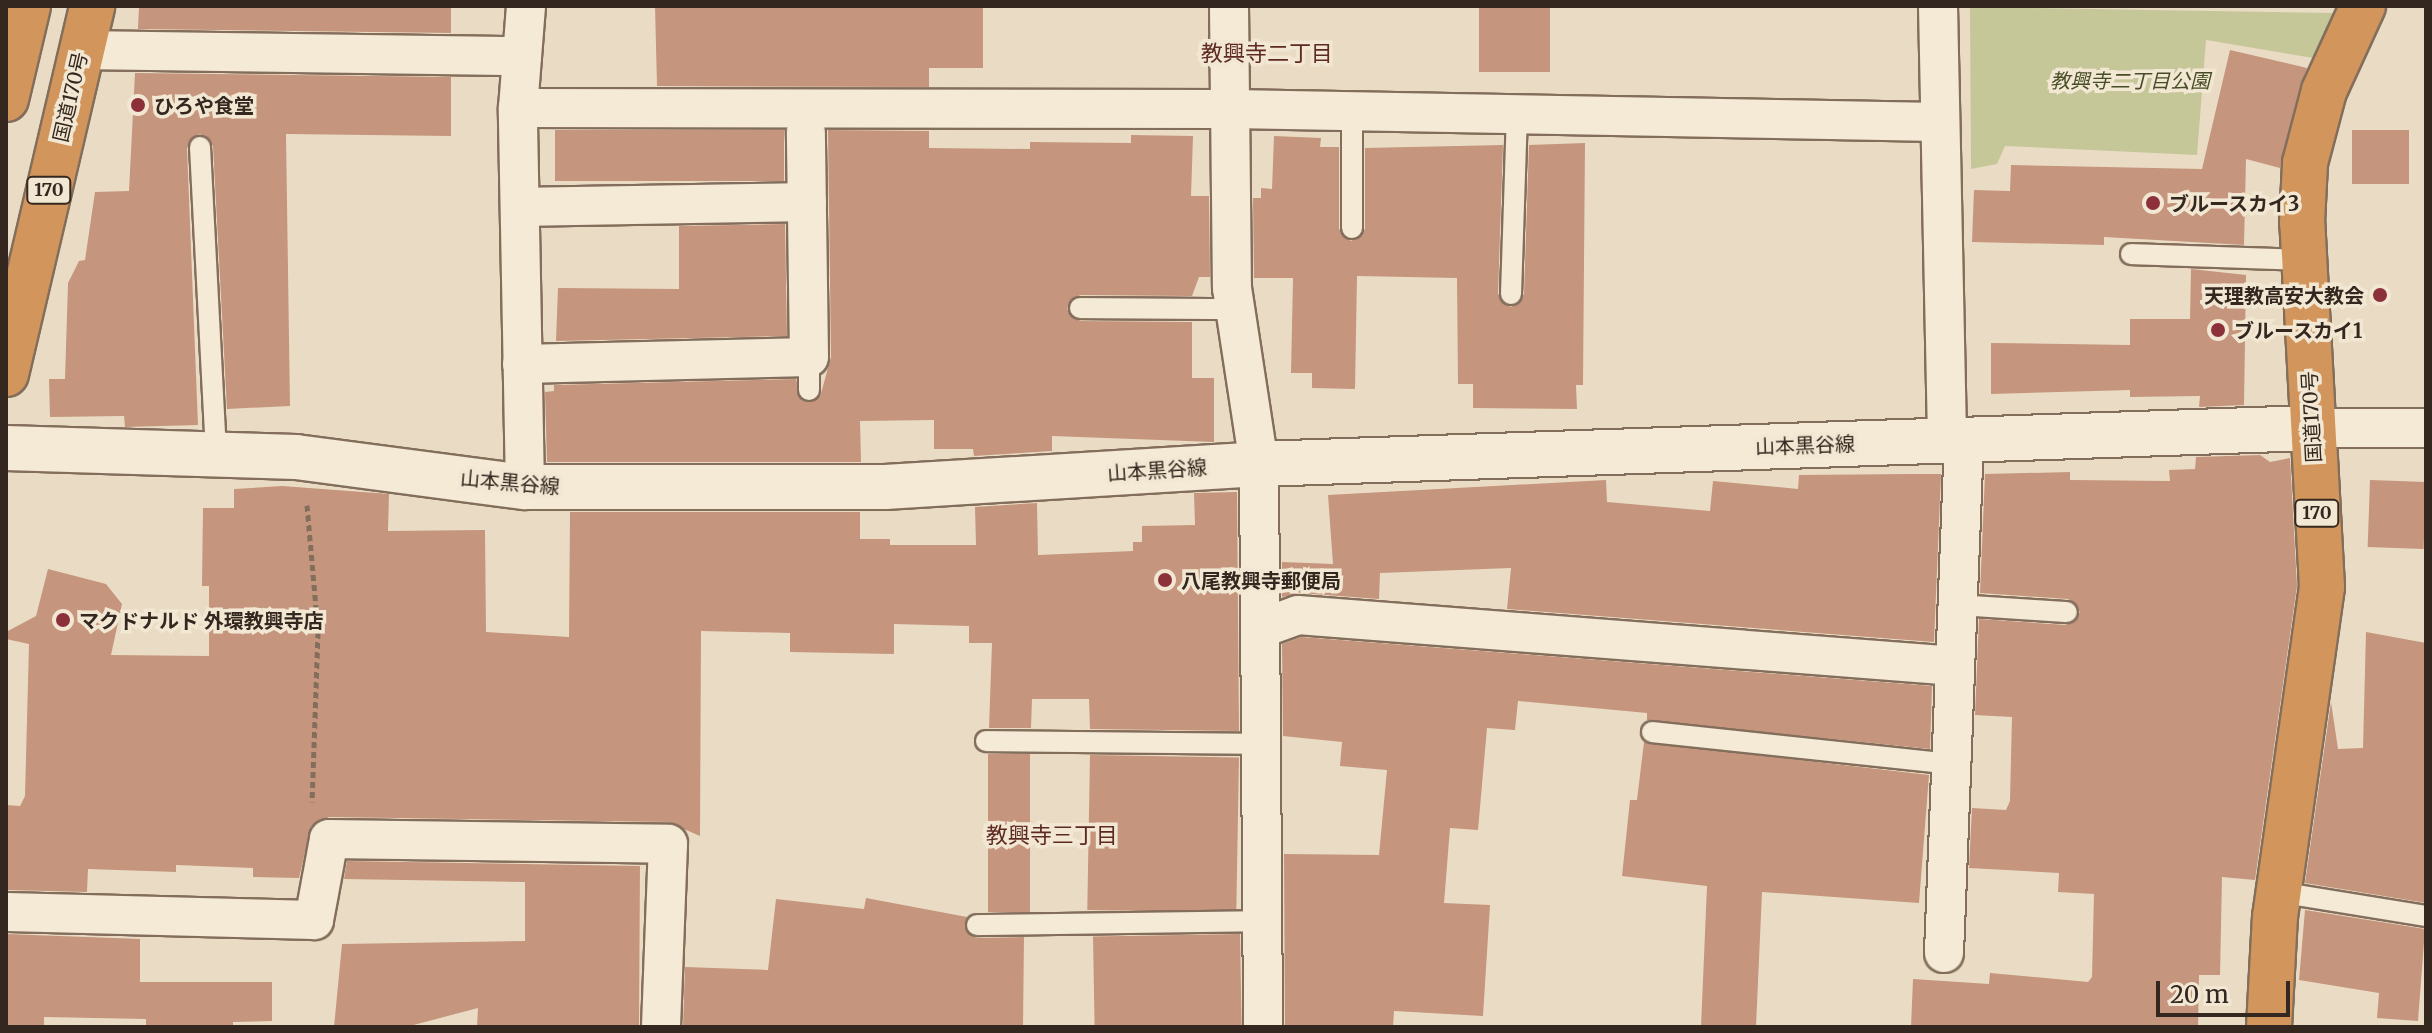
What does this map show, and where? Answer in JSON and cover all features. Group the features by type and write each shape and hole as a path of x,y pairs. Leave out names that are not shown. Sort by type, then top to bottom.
{"highway":[{"path":"6,99 28,6"},
{"name":"国道170号","path":"6,374 92,6"},
{"name":"国道170号","path":"2269,1027 2278,892 2322,587 2303,260 2305,163 2324,91 2363,6"}],"main road":[{"name":"山本黒谷線","path":"6,448 305,458 525,487 885,487 1259,464 2311,428"}],"street":[{"path":"525,487 518,108 526,6"},
{"path":"1229,6 1236,309 1259,464 1263,1027"},
{"path":"1938,6 1938,122 1956,440 1958,605 1944,953"},
{"path":"81,50 522,56"},
{"path":"518,108 1232,109 1938,122"},
{"path":"522,364 809,374 806,132"},
{"path":"520,207 807,202"},
{"path":"2311,428 2426,428"},
{"path":"1260,629 1298,615 1955,666"},
{"path":"6,912 314,920 329,839 668,844 661,1027"}],"lane":[{"path":"1352,111 1352,228"},
{"path":"1511,294 1517,114"},
{"path":"200,147 216,455"},
{"path":"2131,254 2303,260"},
{"path":"1080,308 1236,309"},
{"path":"1958,605 2067,612"},
{"path":"1652,732 1952,764"},
{"path":"986,741 1261,744"},
{"path":"2278,892 2426,916"},
{"path":"977,925 1262,921"}],"path":[{"path":"305,458 318,632 311,822 329,839"}],"green space":[{"name":"教興寺二丁目公園","path":"1970,7 2334,13 2313,58 2206,40 2197,155 2005,146 1997,164 1971,169"}],"building":[{"path":"139,6 451,6 451,33 138,29"},
{"path":"655,6 983,6 983,68 929,68 929,87 657,86"},
{"path":"1479,6 1550,6 1550,72 1479,72"},
{"path":"2230,50 2307,68 2280,168 2246,159 2244,245 2104,237 2104,245 1972,242 1974,190 2010,191 2011,165 2202,169"},
{"path":"135,73 451,77 451,136 286,134 290,406 227,409 213,146 200,134 187,148 198,425 125,427 124,416 50,417 49,379 65,379 68,283 79,261 85,260 95,192 129,191"},
{"path":"555,130 784,130 784,181 555,181"},
{"path":"828,130 929,131 929,148 1030,149 1030,142 1131,143 1131,135 1193,136 1191,196 1209,196 1210,277 1199,277 1192,296 1080,295 1067,309 1080,321 1192,322 1192,378 1214,378 1214,442 1052,436 1052,451 974,456 973,449 934,449 934,420 860,421 861,462 547,462 545,392 554,391 554,385 796,379 802,401 820,397 831,357"},
{"path":"2352,130 2409,130 2409,184 2352,184"},
{"path":"1274,136 1321,138 1320,147 1339,147 1339,229 1351,241 1365,229 1365,148 1503,145 1498,294 1511,307 1524,294 1529,145 1585,143 1583,385 1576,385 1577,409 1473,408 1473,384 1458,384 1457,278 1357,276 1355,389 1312,388 1312,373 1291,373 1293,278 1254,278 1253,198 1261,198 1261,188 1272,189"},
{"path":"785,224 787,336 556,341 558,288 679,289 679,226"},
{"path":"2191,269 2246,275 2244,405 2199,407 2200,396 2130,397 2130,390 1991,394 1991,343 2130,345 2130,319 2190,319"},
{"path":"2260,455 2270,462 2290,458 2297,586 2255,880 2222,877 2220,975 2199,975 2198,1027 1911,1027 1913,979 1989,984 1990,973 2088,982 2092,977 2094,894 2058,892 2059,873 1969,868 1972,808 2006,810 2010,801 2012,717 1975,715 1979,619 2066,625 2080,612 2068,599 1980,593 1985,474 2070,472 2070,480 2170,481 2169,470 2195,469 2196,457"},
{"path":"1941,474 1934,642 1507,609 1511,568 1380,573 1379,599 1300,593 1282,597 1282,562 1333,564 1328,495 1606,480 1607,502 1710,511 1713,481 1798,489 1799,475"},
{"path":"2370,480 2426,482 2424,549 2368,547"},
{"path":"282,486 389,494 388,531 485,530 486,632 569,637 570,512 860,512 860,539 890,539 890,545 976,545 975,507 1037,503 1038,555 1133,551 1133,542 1142,542 1142,526 1195,525 1194,493 1237,492 1239,731 1090,729 1089,699 1032,699 1031,728 989,728 992,643 969,643 969,626 894,624 894,654 790,652 790,633 701,631 700,836 668,822 329,817 311,826 299,878 253,877 253,868 176,865 176,872 88,869 87,892 6,890 6,805 20,806 25,796 29,644 6,639 6,632 36,616 48,569 106,584 122,604 111,655 209,656 209,586 202,586 203,508 234,508 234,489"},
{"path":"2366,632 2426,643 2426,903 2305,883 2331,702 2338,749 2363,748"},
{"path":"1301,637 1932,686 1930,749 1647,720 1647,713 1518,701 1515,730 1487,728 1478,830 1450,828 1444,903 1490,905 1483,1016 1394,1011 1393,1027 1285,1027 1284,854 1379,855 1387,770 1340,766 1342,742 1283,736 1282,644"},
{"path":"1644,742 1929,775 1919,903 1762,892 1756,1027 1701,1027 1707,886 1622,876 1630,800 1637,800"},
{"path":"988,754 1030,754 1030,912 988,912"},
{"path":"1090,755 1239,758 1236,913 1087,910"},
{"path":"347,861 640,866 639,1027 477,1026 478,1008 406,1027 334,1027 342,944 525,941 525,882 344,879"},
{"path":"866,898 967,917 966,931 976,938 1024,937 1023,1027 683,1027 685,967 768,970 776,899 864,909"},
{"path":"2305,910 2425,929 2418,1021 2377,1018 2379,993 2299,980"},
{"path":"6,934 140,939 140,982 272,982 272,1021 233,1022 233,1027 146,1027 146,1019 44,1017 44,1027 6,1027"},
{"path":"1240,934 1242,1027 1095,1027 1093,937"}],"place":[{"name":"ひろや食堂","path":"138,105"},
{"name":"ブルースカイ3","path":"2153,203"},
{"name":"天理教高安大教会","path":"2380,295"},
{"name":"ブルースカイ1","path":"2218,330"},
{"name":"八尾教興寺郵便局","path":"1165,580"},
{"name":"マクドナルド 外環教興寺店","path":"63,620"}],"district":[{"name":"教興寺二丁目","path":"1267,54"},
{"name":"教興寺三丁目","path":"1052,836"}]}
